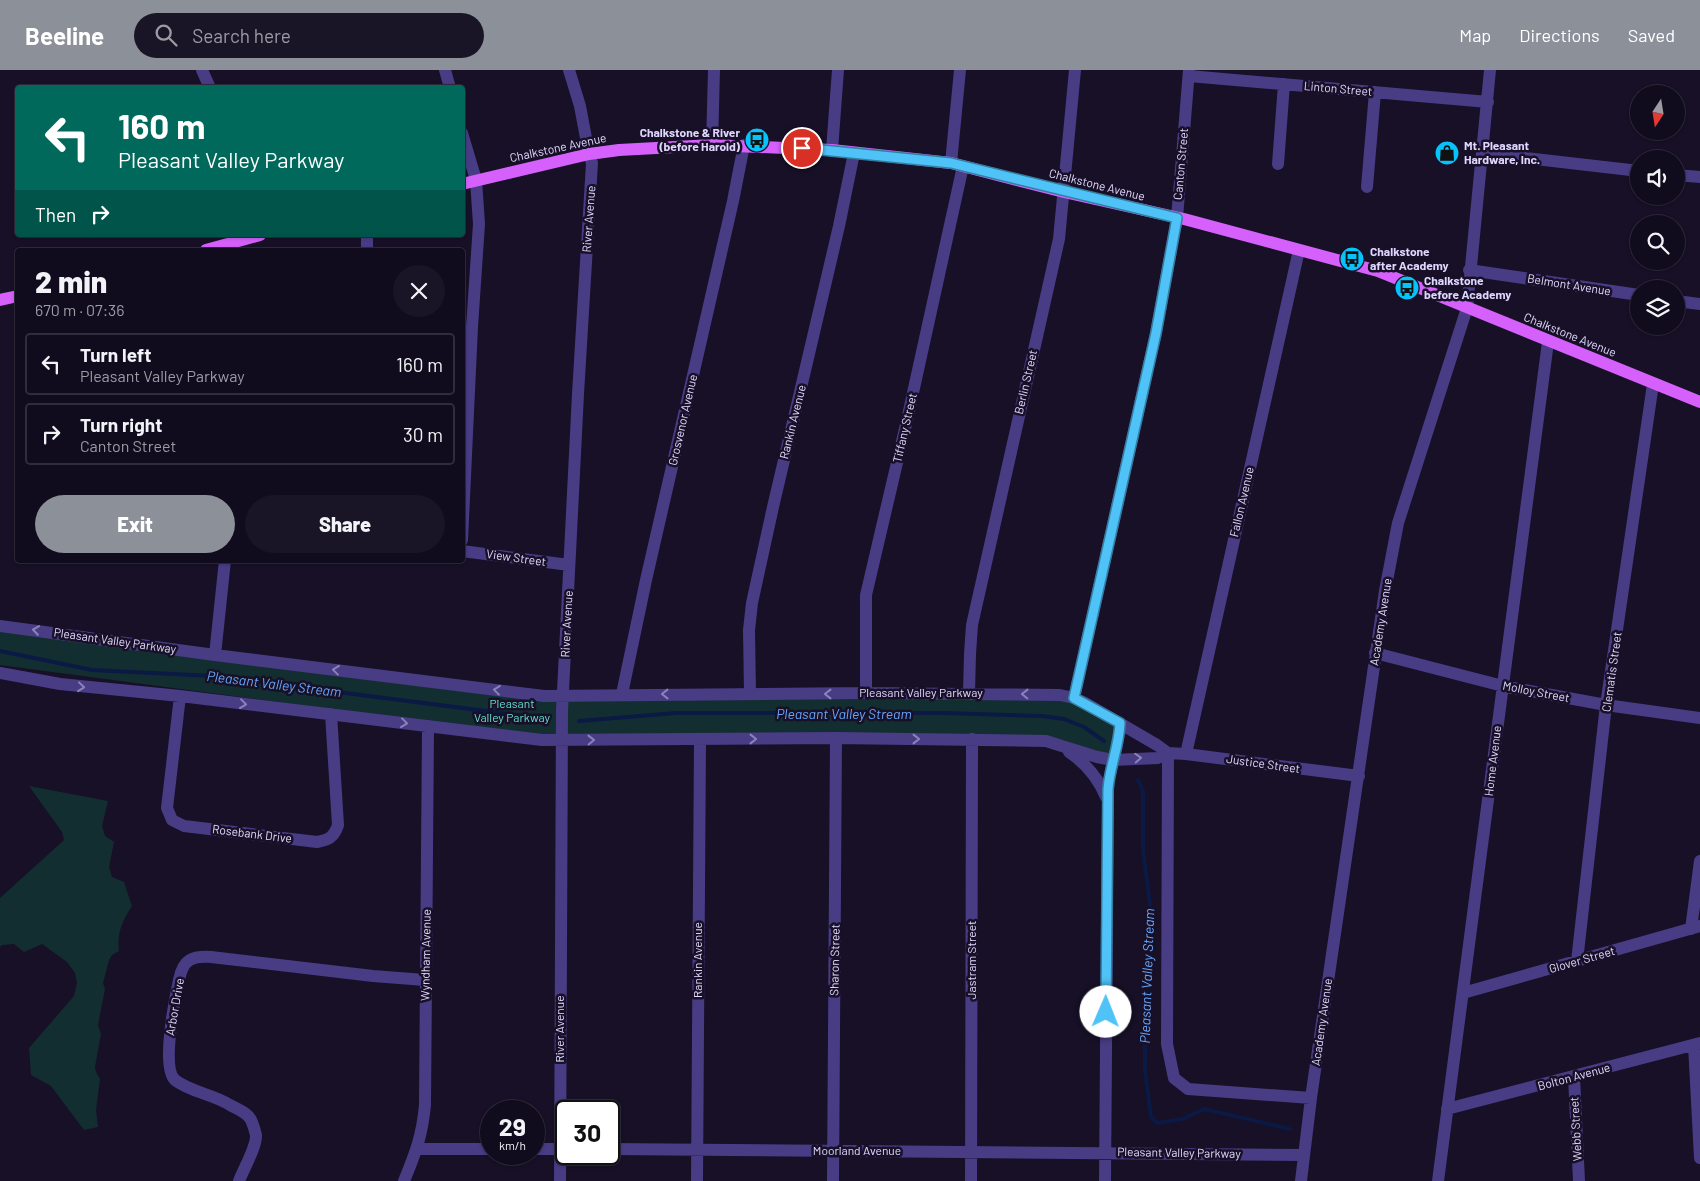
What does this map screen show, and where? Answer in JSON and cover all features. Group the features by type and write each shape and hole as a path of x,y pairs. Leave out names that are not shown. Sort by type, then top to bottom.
{"main road":[{"name":"Chalkstone Avenue","path":"465,183 589,154 618,150 712,145 832,150 957,164 1064,192 1177,218 1378,271 1548,342 1700,402"},
{"path":"213,248 253,237"},
{"path":"0,300 15,297"}],"street":[{"path":"202,70 209,85"},
{"path":"444,70 449,85"},
{"name":"River Avenue","path":"563,1100 563,696 592,163 580,106 569,70"},
{"path":"712,145 714,70"},
{"path":"832,150 838,70"},
{"name":"Tiffany Street","path":"866,693 866,595 907,420 957,164 960,70"},
{"name":"Berlin Street","path":"969,693 972,625 1059,239 1075,70"},
{"name":"Academy Avenue","path":"1301,1181 1311,1098 1385,591 1398,523 1467,308 1490,70"},
{"name":"Linton Street","path":"1189,73 1284,84 1488,102"},
{"name":"Canton Street","path":"1074,698 1156,333 1177,218 1189,73"},
{"path":"1278,164 1284,84"},
{"path":"1367,187 1375,92"},
{"path":"465,143 476,180 480,224 472,327 465,476"},
{"name":"Grosvenor Avenue","path":"622,694 648,571 734,201 744,145"},
{"name":"Rankin Avenue","path":"750,694 749,630 752,603 840,226 854,153"},
{"path":"1483,153 1630,170"},
{"path":"1685,176 1700,177"},
{"name":"Fallon Avenue","path":"1186,754 1299,250"},
{"name":"Belmont Avenue","path":"1470,270 1630,294"},
{"path":"1685,302 1700,304"},
{"name":"Home Avenue","path":"1438,1181 1548,342"},
{"name":"Clematis Street","path":"1578,961 1606,705 1653,384"},
{"name":"View Street","path":"465,551 569,566"},
{"path":"215,655 226,563"},
{"name":"Pleasant Valley Parkway","path":"0,626 544,696 866,693 1044,694 1074,698 1120,723 1168,753 1158,758 1113,760 1046,741 836,738 542,740 180,696 60,684 0,673"},
{"name":"Molloy Street","path":"1375,653 1503,686 1606,705 1700,718"},
{"name":"Rosebank Drive","path":"180,696 168,792 167,808 172,820 184,826 317,842 328,840 335,834 338,824 331,714"},
{"name":"Pleasant Valley Parkway","path":"1120,723 1117,751 1110,771 1108,800 1105,1152 1304,1155"},
{"name":"Wyndham Avenue","path":"404,1181 418,1149 423,1128 425,1105 428,726"},
{"name":"Sharon Street","path":"833,1181 836,738"},
{"name":"Rankin Avenue","path":"697,1181 700,739"},
{"name":"Jastram Street","path":"971,1181 972,740"},
{"name":"Pleasant Valley Parkway","path":"1057,744 1082,761 1090,769 1100,782 1108,800"},
{"path":"1168,753 1167,1044 1174,1078 1188,1089 1311,1098"},
{"name":"Justice Street","path":"1168,753 1359,776"},
{"path":"1696,927 1700,861"},
{"name":"Glover Street","path":"1463,993 1696,927"},
{"name":"Arbor Drive","path":"238,1181 256,1136 250,1118 226,1102 181,1084 173,1078 170,1071 168,1059 179,978 188,961 196,956 211,957 373,976 425,980"},
{"path":"1697,1044 1700,1158"},
{"name":"Bolton Avenue","path":"1447,1109 1697,1044"},
{"name":"Webb Street","path":"1574,1077 1579,1181"},
{"path":"418,1149 480,1149"},
{"name":"Moorland Avenue","path":"620,1150 1105,1152"},
{"path":"1105,1152 1105,1181"},
{"name":"River Avenue","path":"560,1181 562,1165"}],"green space":[{"path":"0,623 563,696 1074,698 1120,723 1113,760 1064,740 563,740 0,665"},
{"path":"29,786 108,801 102,826 105,836 114,842 109,867 112,877 124,882 132,906 121,927 119,951 112,955 109,960 103,983 105,989 98,1025 101,1034 95,1067 100,1079 96,1110 98,1127 84,1130 51,1086 31,1075 29,1048 74,996 77,983 75,973 67,962 42,944 24,952 14,944 2,945 0,947 0,898 64,840 62,832"}],"waterway":[{"name":"Pleasant Valley Stream","path":"0,651 92,670 213,676 548,719"},
{"name":"Pleasant Valley Stream","path":"579,721 676,713 942,713 1042,716 1064,719 1084,727 1104,741"},
{"name":"Pleasant Valley Stream","path":"1138,780 1143,791 1143,849 1152,921 1145,996 1145,1070 1151,1117 1157,1123 1183,1119 1204,1109 1290,1129"}],"place":[{"name":"Chalkstone & River (before Harold)","path":"757,140"},
{"name":"Mt. Pleasant Hardware, Inc.","path":"1447,153"},
{"name":"Chalkstone after Academy","path":"1352,259"},
{"name":"Chalkstone before Academy","path":"1407,288"}],"route":[{"path":"802,148 951,163 1177,218 1156,333 1074,698 1120,723 1117,751 1110,771 1108,789 1106,1012"}]}
